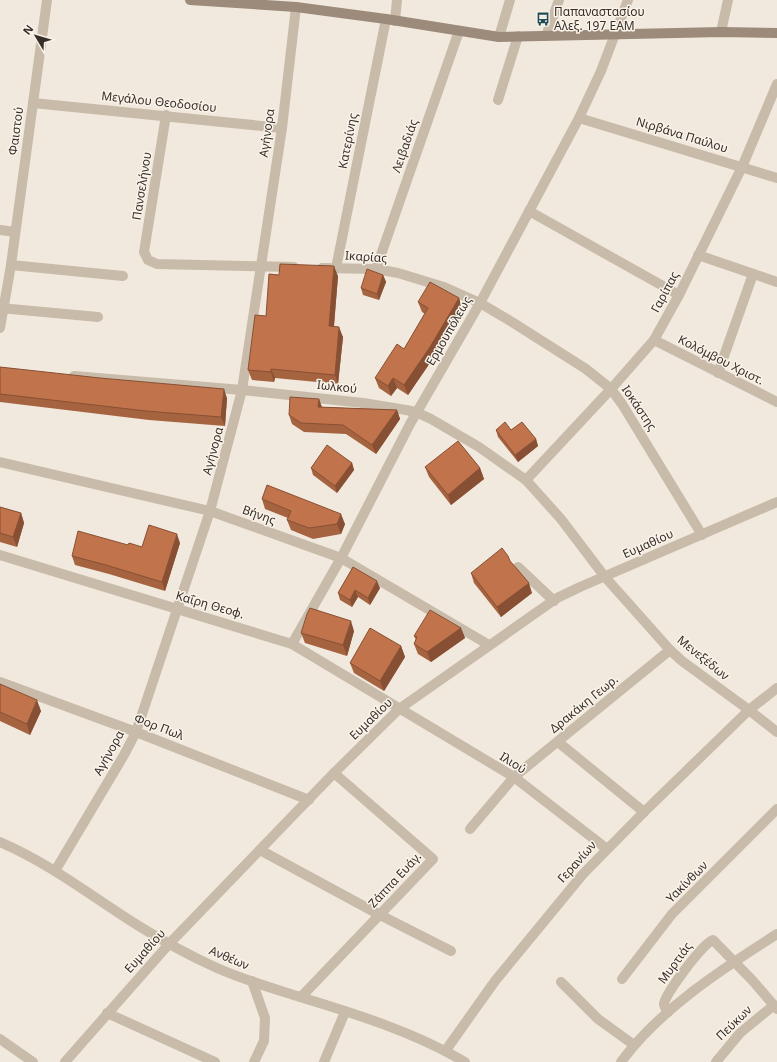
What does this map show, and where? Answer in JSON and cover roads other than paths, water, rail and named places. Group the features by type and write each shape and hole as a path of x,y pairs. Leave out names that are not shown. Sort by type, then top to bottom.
{"main road":[{"path":"190,0 259,2 499,37 546,36 618,30 777,33"}],"street":[{"name":"Φαιστού","path":"0,328 2,308 11,266 47,0"},
{"name":"Κατερίνης","path":"336,268 390,20 397,0"},
{"path":"499,37 510,0"},
{"path":"546,36 559,0"},
{"name":"Ερμουπόλεως","path":"292,644 341,558 416,412 480,303 579,118 602,71 628,0"},
{"path":"721,32 728,0"},
{"name":"Αγήνορα","path":"55,871 124,755 136,732 210,511 242,390 282,128 296,7"},
{"name":"Λειβαδιάς","path":"376,269 459,31"},
{"path":"498,100 518,36"},
{"name":"Γαρίπας","path":"526,480 611,389 654,340 679,295 742,167 777,84"},
{"name":"Μεγάλου Θεοδοσίου","path":"33,102 282,128"},
{"name":"Πανσελήνου","path":"148,260 144,252 166,115"},
{"name":"Νιρβάνα Παύλου","path":"579,118 777,178"},
{"path":"529,211 679,295"},
{"path":"0,230 15,232"},
{"path":"698,255 777,282"},
{"name":"Ικαρίας","path":"148,260 157,264 376,269 398,273 444,288 480,303"},
{"path":"11,266 122,276"},
{"path":"718,373 753,274"},
{"name":"Ιοκάστης","path":"480,303 586,369 611,389 631,417 702,535"},
{"path":"2,308 98,317"},
{"name":"Κολόμβου Χριστ.","path":"654,340 777,402"},
{"name":"Ιωλκού","path":"62,375 242,390 363,403 416,412 447,427 526,480 561,519 605,577"},
{"name":"Βήνης","path":"0,462 210,511 341,558 489,645"},
{"name":"Ευμαθίου","path":"65,1062 169,944 309,800 334,772 399,708 554,601 580,587 777,502"},
{"name":"Καΐρη Θεοφ.","path":"0,555 292,644 399,708"},
{"path":"518,567 554,601"},
{"name":"Μενεξέδων","path":"605,577 670,650 682,661 777,732"},
{"name":"Δρακάκη Γεωρ.","path":"470,829 514,777 670,650"},
{"name":"Φορ Πωλ","path":"0,682 136,732 309,800"},
{"name":"Γερανίων","path":"446,1050 495,981 548,915 607,849 749,710 777,688"},
{"name":"Ιλιού","path":"399,708 514,777 607,849"},
{"path":"558,742 644,812"},
{"name":"Ζάππα Ευάγ.","path":"301,997 433,859 334,772"},
{"name":"Υακίνθων","path":"622,979 672,914 777,809"},
{"name":"Ανθέων","path":"0,842 55,871 135,924 169,944 217,968 394,1028 446,1050 461,1061"},
{"path":"260,850 380,915 451,950"},
{"path":"621,1062 634,1045 668,1012 696,989 777,934"},
{"name":"Μυρτιάς","path":"668,1012 664,1004 668,995 697,953 707,943 713,940 735,962"},
{"path":"735,962 775,1007"},
{"path":"252,981 265,1018 264,1041 254,1062"},
{"path":"561,982 582,1005 598,1019 634,1045"},
{"name":"Πεύκων","path":"716,1062 740,1033 775,1007"},
{"path":"324,1062 345,1012"},
{"path":"107,1013 215,1062"},
{"path":"0,1039 33,1062"}],"place":[{"name":"Παπαναστασίου Αλεξ. 197 ΕΑΜ","path":"543,19"}]}
